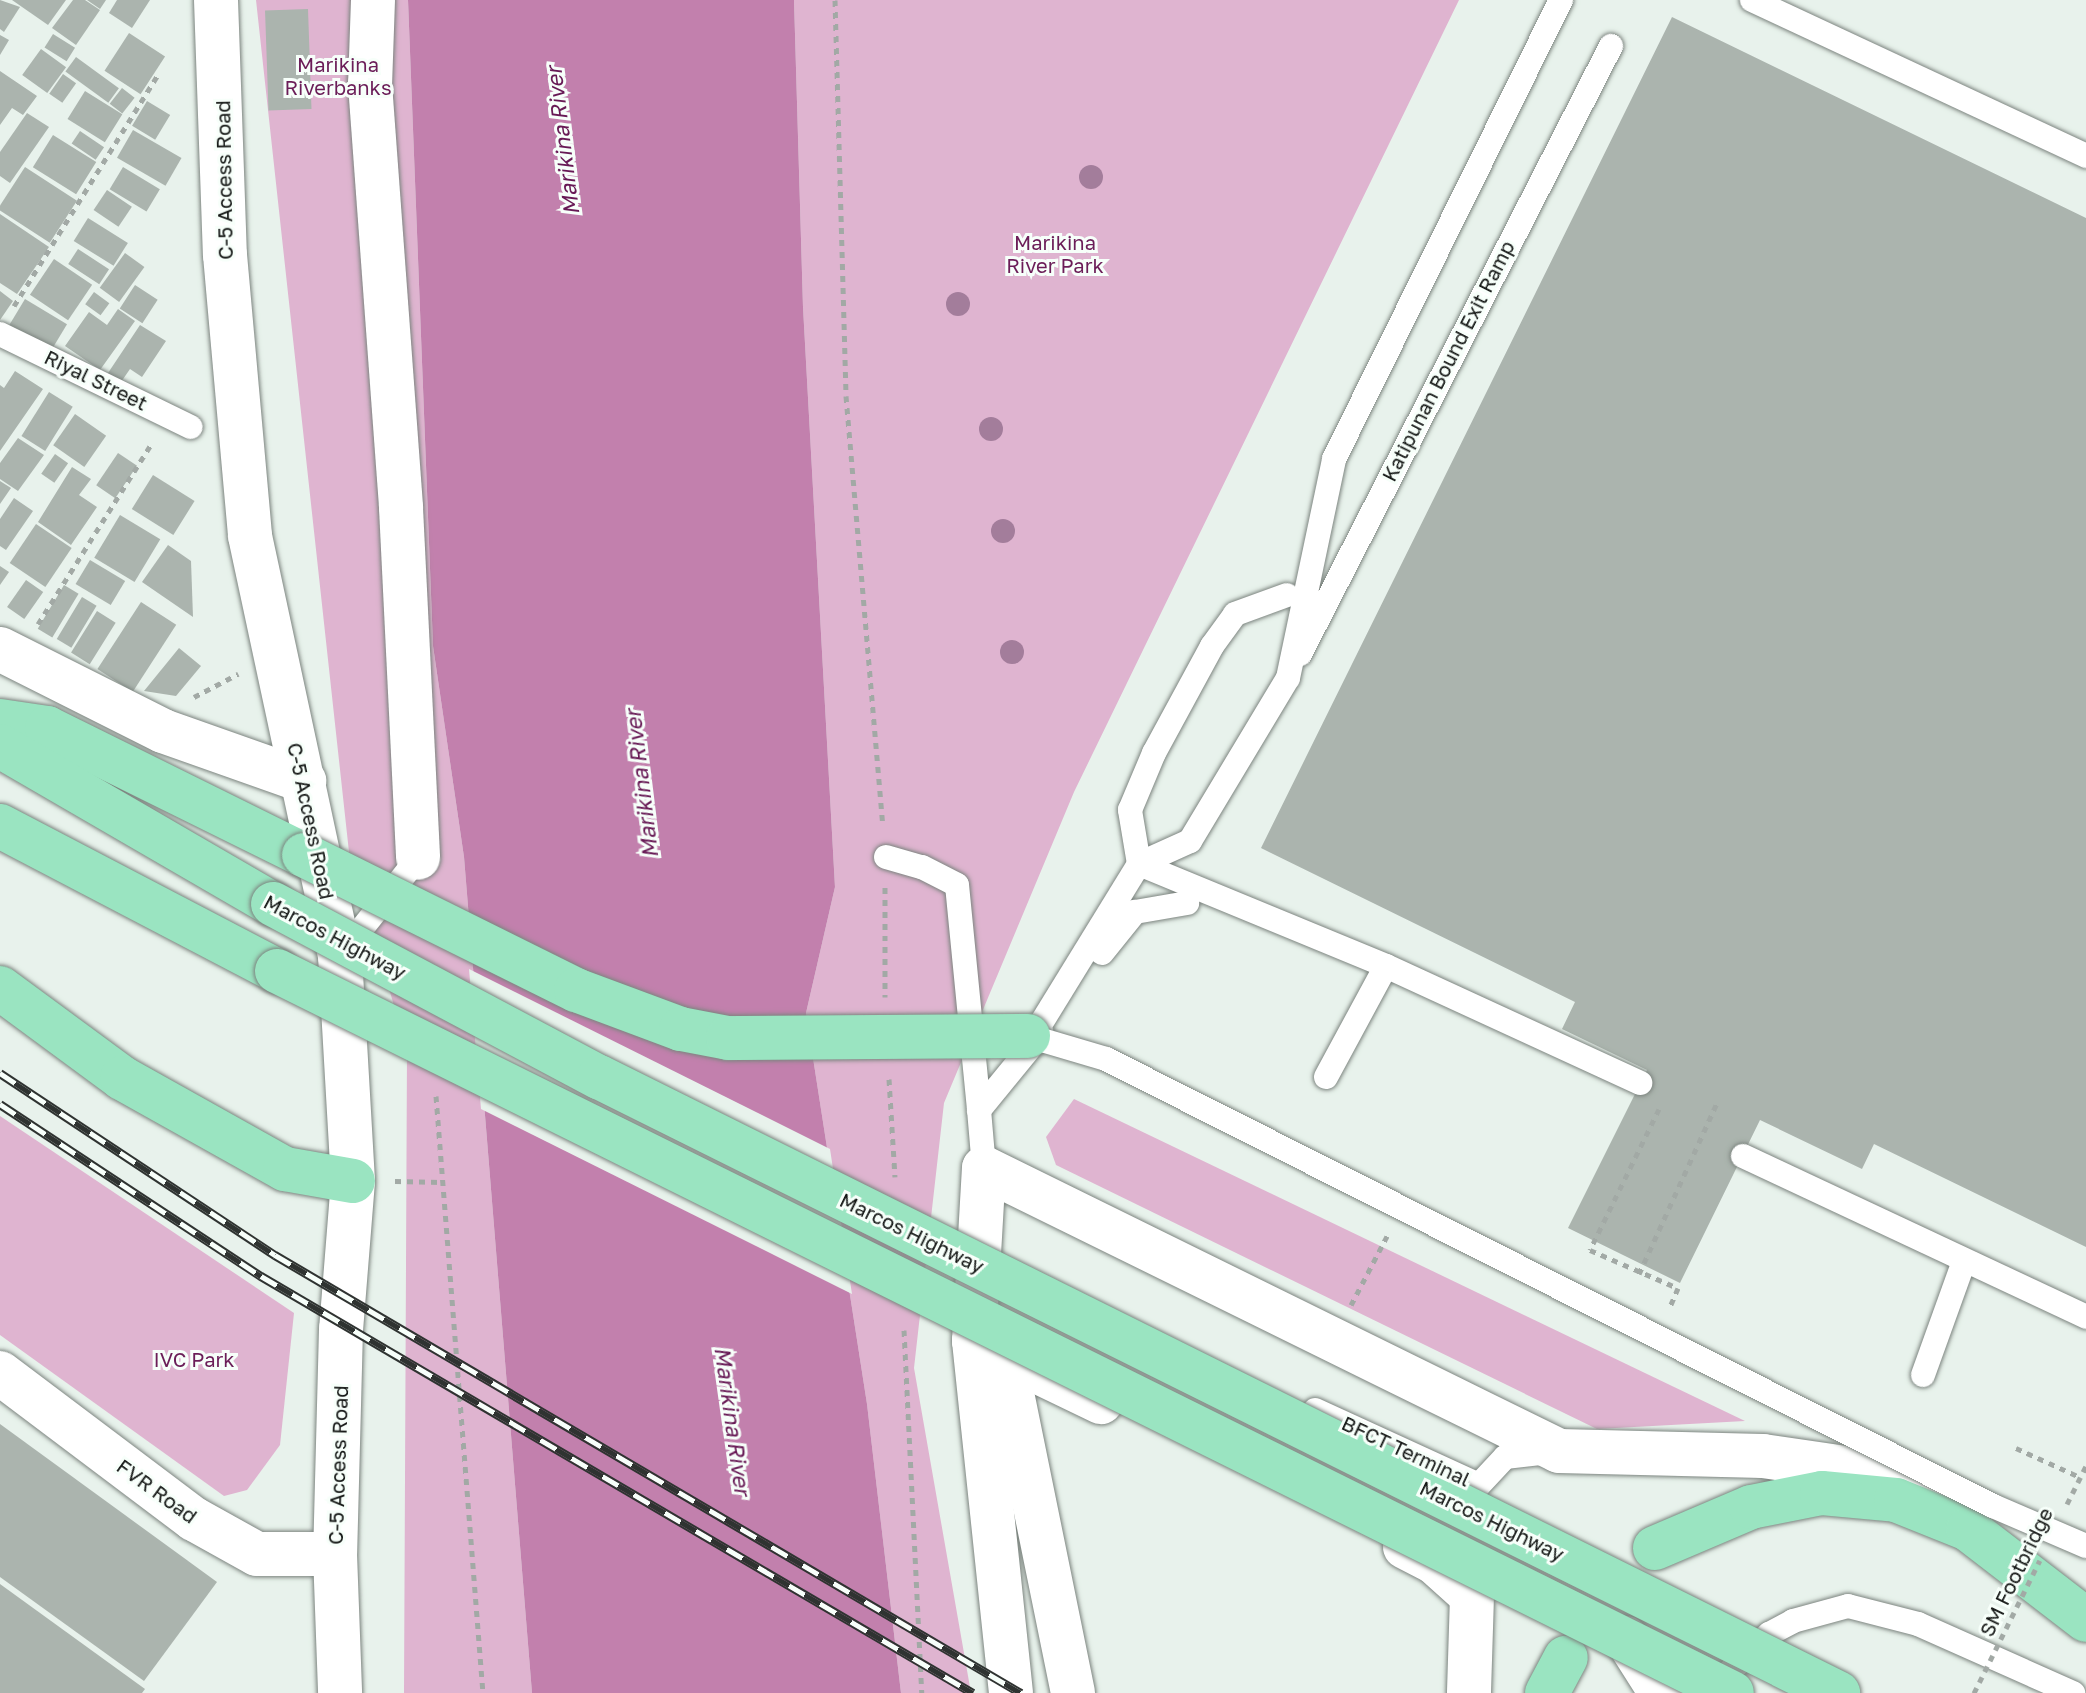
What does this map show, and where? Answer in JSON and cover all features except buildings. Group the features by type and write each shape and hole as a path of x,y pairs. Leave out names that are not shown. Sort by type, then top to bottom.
{"main road":[{"path":"0,721 47,728 576,990 681,1029 728,1038 1030,1037"},
{"name":"Marcos Highway","path":"0,746 273,904 614,1084 1838,1693"},
{"path":"0,826 277,971 1732,1693"},
{"path":"0,988 122,1078 285,1169 353,1181"},
{"path":"1655,1548 1751,1507 1822,1493 1896,1500 1968,1529 2086,1620"}],"street":[{"name":"C-5 Access Road","path":"216,0 225,255 250,536 272,656 304,781 340,956 353,1181 341,1329 335,1554 340,1693"},
{"path":"373,0 370,84 401,508 418,858"},
{"path":"16,642 163,731 304,781"},
{"path":"1011,1693 979,1240 984,1168 1559,1451 1763,1456 1866,1471 1926,1495 1968,1529"},
{"path":"989,1350 1247,1468 1433,1561 1472,1596 1469,1693"},
{"path":"989,1350 1073,1693"},
{"name":"FVR Road","path":"0,1373 194,1519 257,1554 335,1554"},
{"path":"1626,1638 1661,1693"}],"lane":[{"path":"1288,678 1334,459 1561,0"},
{"path":"1752,0 2086,156"},
{"name":"Katipunan Bound Exit Ramp","path":"1139,864 1190,841 1288,678 1611,46"},
{"name":"Riyal Street","path":"4,324 191,427"},
{"path":"1287,595 1235,614 1176,713 1130,810 1139,864 1030,1037 1106,1059 1993,1506 2085,1543"},
{"path":"886,857 922,867 957,885 984,1168"},
{"path":"340,956 418,858"},
{"path":"1139,864 1386,966 1640,1083"},
{"path":"979,1110 1092,970 1114,932 1135,912 1187,903"},
{"path":"1326,1077 1386,966"},
{"path":"1743,1156 2086,1317"},
{"path":"1923,1375 1964,1261"},
{"name":"BFCT Terminal","path":"1247,1468 1248,1379 1479,1485 1505,1457 1559,1451"},
{"path":"1357,1522 1359,1430"},
{"path":"1472,1596 1479,1485"},
{"path":"1716,1693 1728,1673 1769,1634 1820,1611 1848,1606 1918,1624 2073,1693"}],"path":[{"path":"835,0 846,396 886,857"},
{"path":"4,324 159,73"},
{"path":"16,642 169,415"},
{"path":"435,1080 483,1693"},
{"path":"1666,1095 1590,1250 1639,1274 1678,1288 1675,1297"},
{"path":"1639,1274 1718,1101"},
{"path":"1332,1341 1395,1221"},
{"path":"2016,1448 2080,1477"},
{"name":"SM Footbridge","path":"2061,1518 2086,1466"},
{"name":"SM Footbridge","path":"1974,1693 2047,1545"}],"green space":[{"name":"Marikina Riverbanks","path":"256,0 408,0 433,646 464,857 532,1693 404,1693 407,1050 349,852"},
{"name":"Marikina River Park","path":"794,0 1459,0 1074,792 944,1103 914,1368 971,1693 901,1693 867,1404 806,1013 835,887 803,307"},
{"path":"1074,1099 1745,1421 1597,1429 1056,1165 1046,1137"},
{"name":"IVC Park","path":"0,1116 294,1313 280,1445 247,1490 224,1496 0,1335"}],"water":[{"name":"Marikina River","path":"408,0 794,0 803,307 835,887 806,1013 867,1404 901,1693 532,1693 464,857 433,646"}],"pier":[{"path":"469,969 830,1149 852,1294 481,1109"}],"railway":[{"path":"0,1073 275,1255 1021,1693"},
{"path":"0,1104 261,1276 973,1693"}]}
